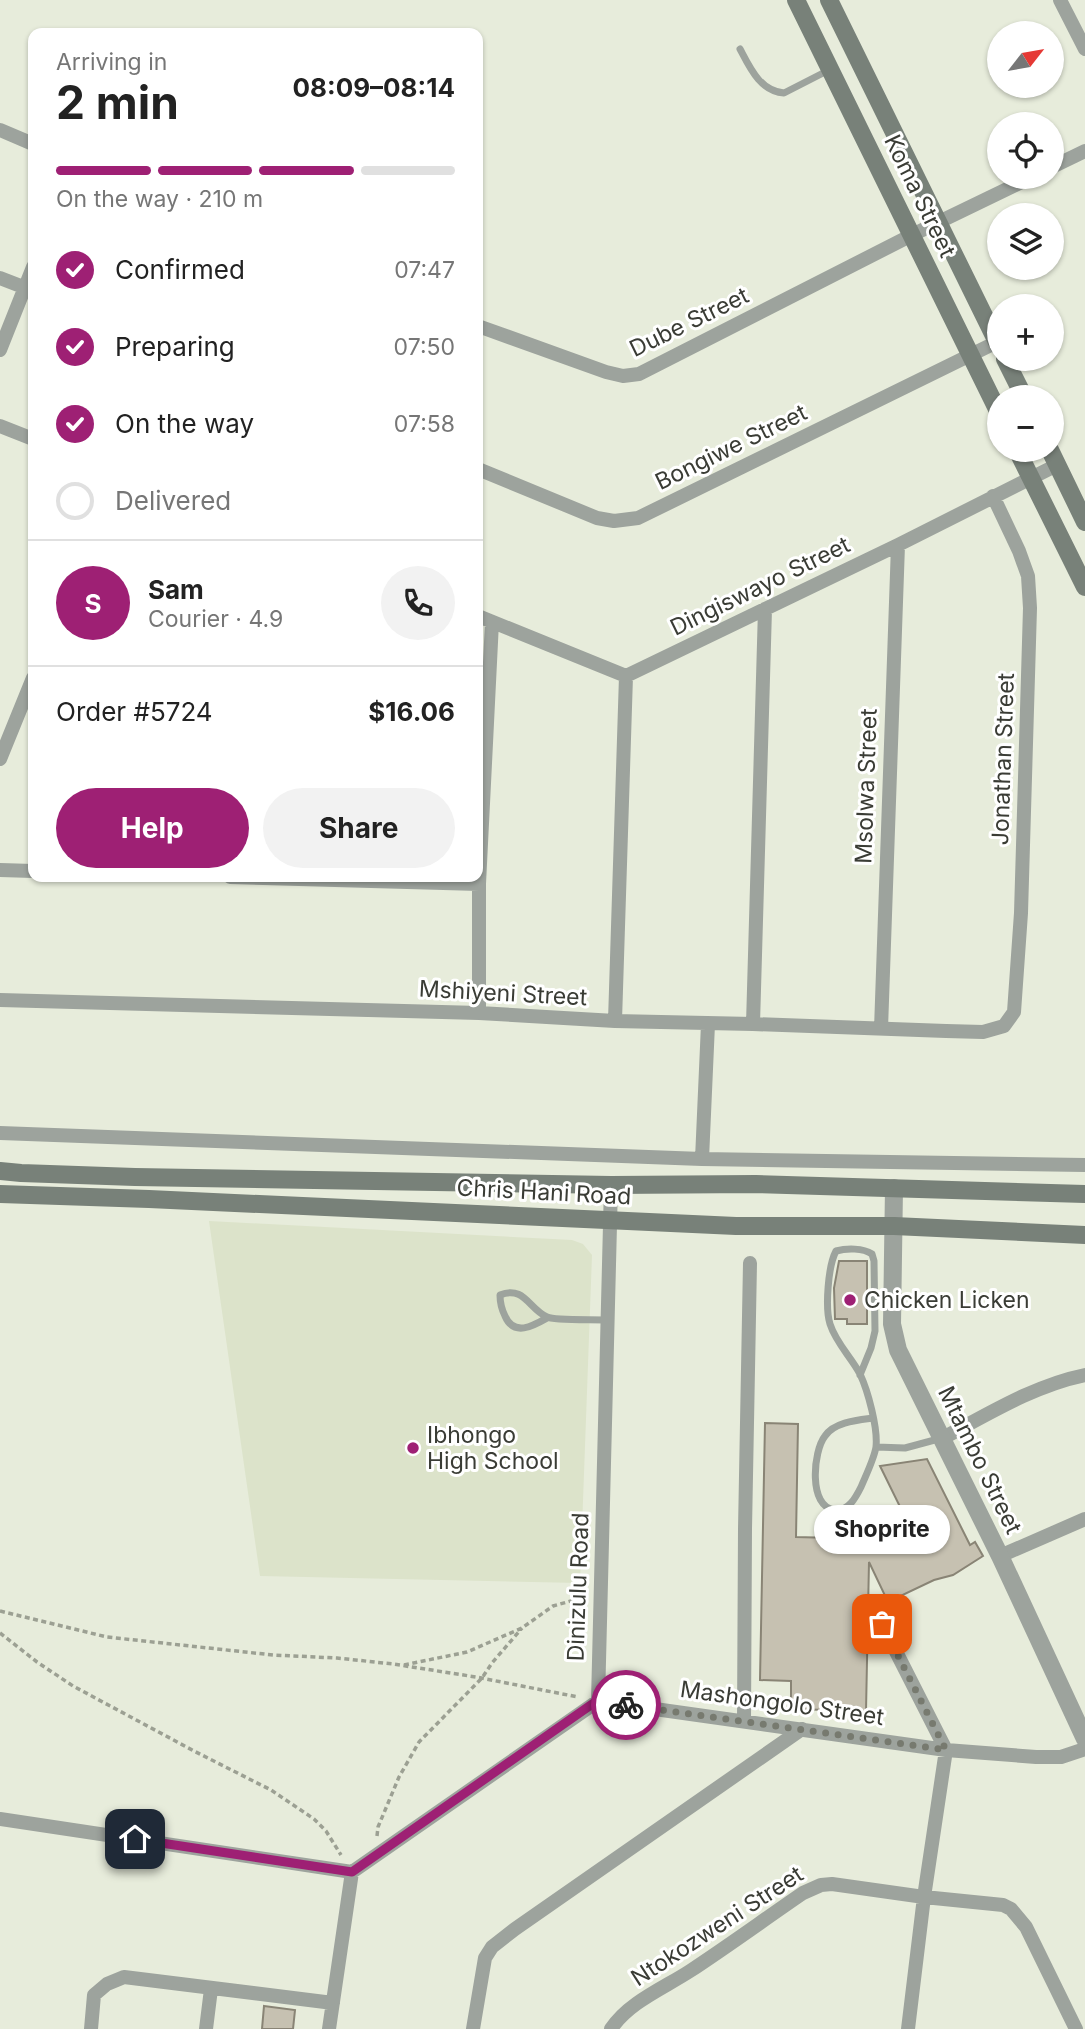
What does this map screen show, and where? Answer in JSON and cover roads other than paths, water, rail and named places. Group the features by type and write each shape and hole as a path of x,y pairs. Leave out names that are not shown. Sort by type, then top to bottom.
{"main road":[{"name":"Koma Street","path":"796,0 987,388"},
{"name":"Koma Street","path":"829,0 987,322"},
{"path":"1023,462 1085,587"},
{"path":"1055,462 1085,522"},
{"name":"Chris Hani Road","path":"0,1171 149,1177 611,1185 756,1184 1085,1194"},
{"name":"Chris Hani Road","path":"0,1194 736,1226 894,1226 1085,1235"}],"street":[{"path":"1060,0 1085,49"},
{"path":"0,130 28,142"},
{"path":"1064,161 1085,151"},
{"name":"Dube Street","path":"483,328 606,372 623,376 639,374 1007,189"},
{"path":"0,278 28,289"},
{"path":"0,350 28,291"},
{"name":"Bongiwe Street","path":"483,471 597,517 614,521 631,520 987,348"},
{"path":"0,426 28,437"},
{"name":"Dingiswayo Street","path":"626,676 1032,478 1048,462"},
{"name":"Jonathan Street","path":"993,496 1028,576 1030,608 1021,913 1014,1012 1004,1027"},
{"name":"Msolwa Street","path":"881,1029 898,545"},
{"path":"752,1024 765,609"},
{"path":"483,619 626,676 615,1021"},
{"path":"483,803 492,622"},
{"path":"0,760 28,690"},
{"path":"0,870 28,871"},
{"path":"408,882 479,884 479,1013"},
{"name":"Mshiyeni Street","path":"0,1000 479,1013 615,1021 983,1032 1004,1027"},
{"path":"702,1159 708,1024"},
{"name":"Chris Hani Road","path":"0,1133 702,1159 1085,1165"},
{"name":"Dinizulu Road","path":"598,1700 611,1185"},
{"name":"Mtambo Street","path":"894,1188 892,1324 898,1350 1000,1556 1085,1739"},
{"path":"744,1721 750,1263"},
{"path":"943,1438 1010,1403 1085,1375"},
{"path":"1000,1556 1085,1519"},
{"path":"882,1624 946,1750 908,2029"},
{"path":"0,1819 352,1872 598,1700"},
{"name":"Mashongolo Street","path":"598,1700 946,1750 1061,1757 1085,1749"},
{"path":"473,2029 483,1966 492,1947 802,1729"},
{"path":"329,2029 352,1872"},
{"name":"Ntokozweni Street","path":"611,2029 636,2005 803,1893 832,1884 1003,1905 1011,1909 1026,1927 1076,2029"},
{"path":"91,2029 94,1995 107,1984 124,1978 333,2003"},
{"path":"206,2029 211,1989"}],"lane":[{"path":"740,49 755,76 777,93 784,93 830,69"},
{"path":"860,1375 875,1331 874,1261 872,1254 867,1251 843,1249 836,1251 832,1263 829,1323 860,1375 870,1402 873,1418 876,1447 855,1498 845,1508 835,1510 825,1506 817,1495 816,1472 817,1452 825,1434 840,1425 873,1418"},
{"path":"547,1318 517,1293 509,1291 500,1295 500,1304 508,1323 514,1328 523,1329 547,1318 608,1320"},
{"path":"876,1447 905,1448 943,1438"}],"place":[{"name":"Chicken Licken","path":"850,1300"},
{"name":"Ibhongo High School","path":"413,1448"},
{"name":"Shoprite","path":"882,1624"}]}
